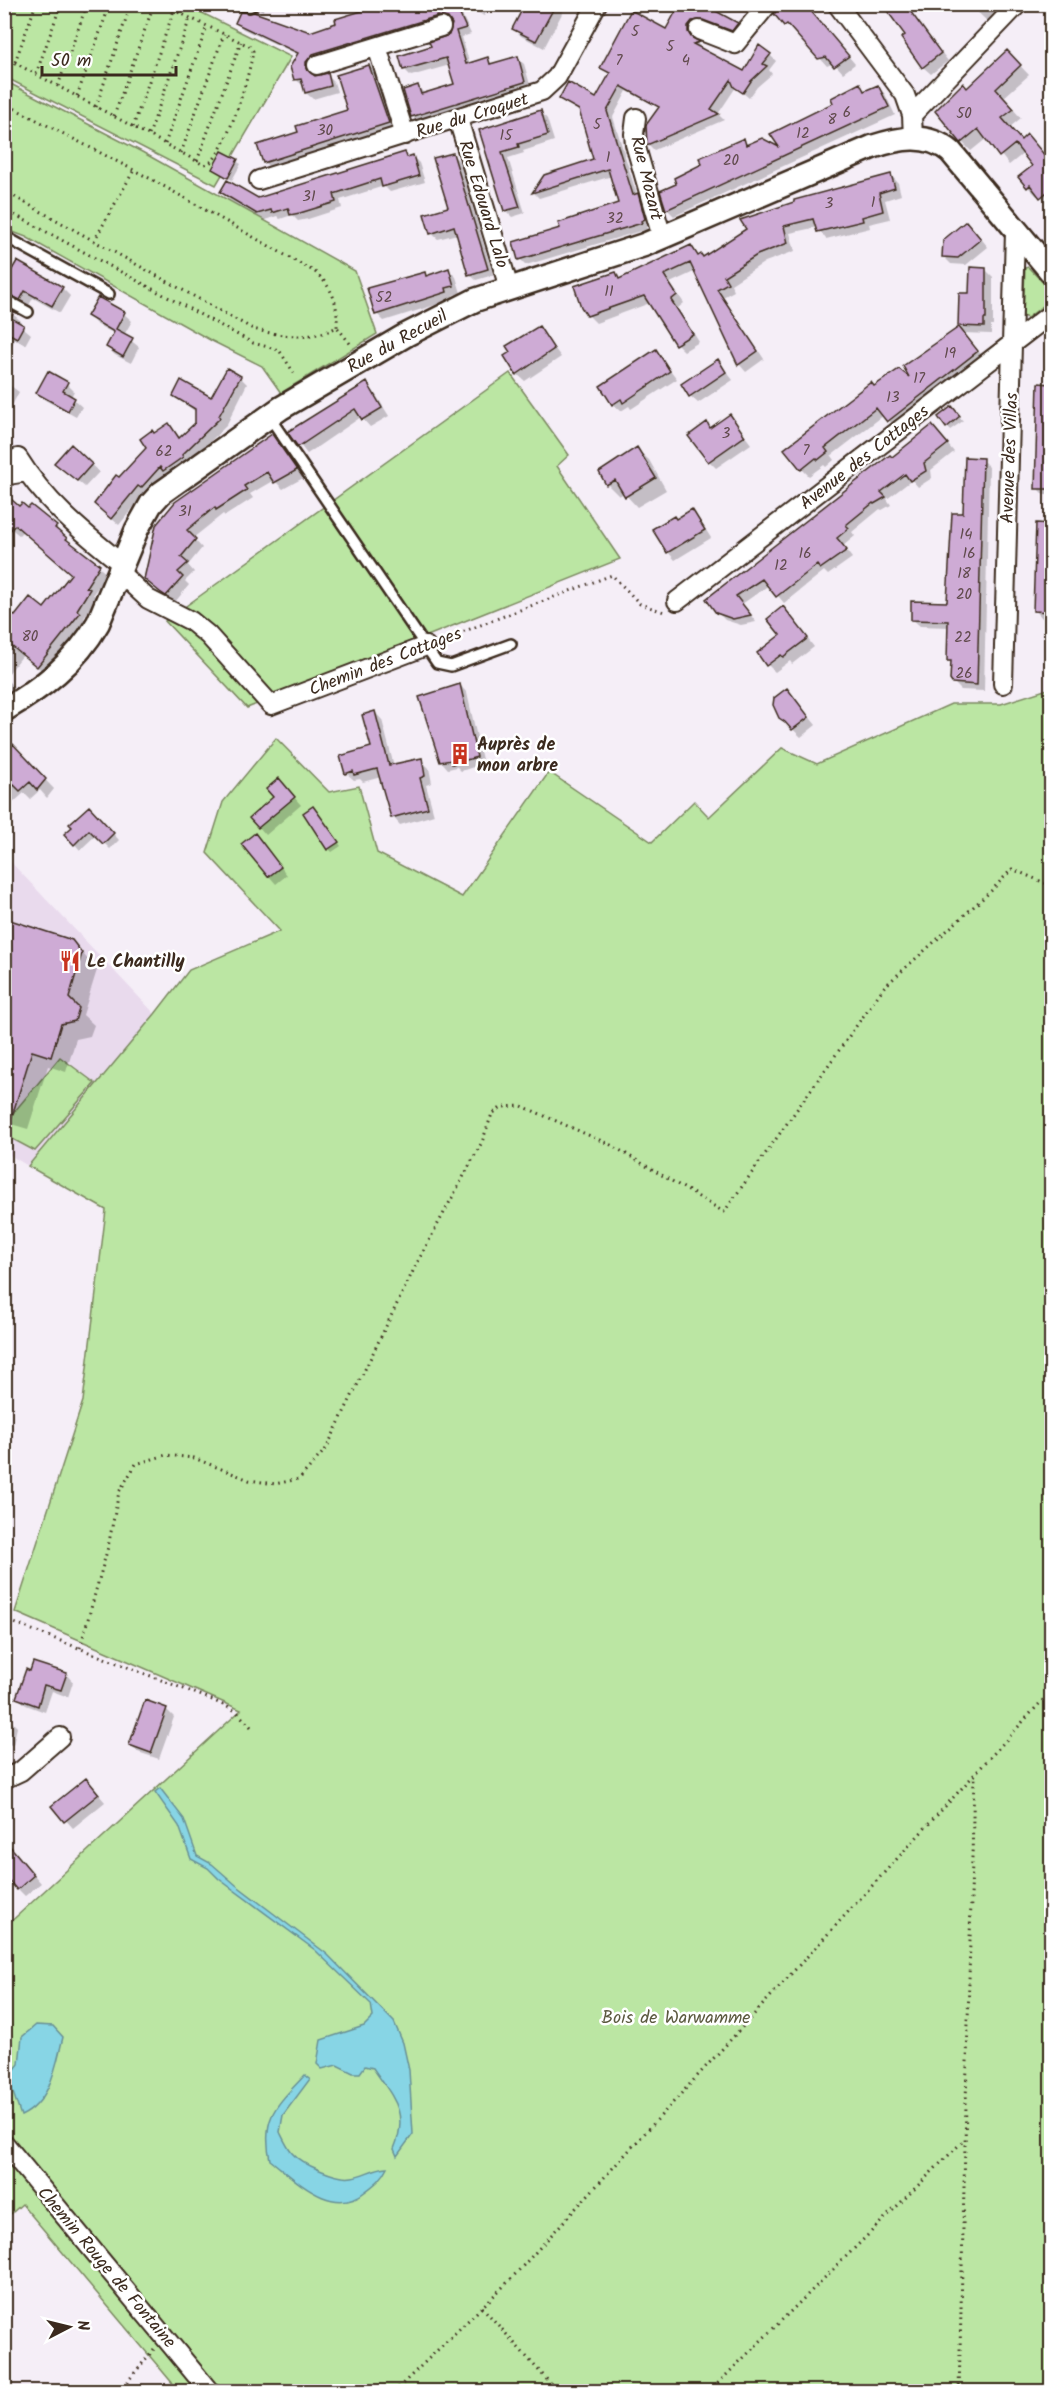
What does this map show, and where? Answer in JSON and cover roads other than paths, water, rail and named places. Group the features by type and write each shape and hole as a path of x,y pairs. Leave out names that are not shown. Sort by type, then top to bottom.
{"street":[{"name":"Rue du Croquet","path":"259,180 528,98 548,87 557,77 597,4"},
{"path":"699,30 735,44 768,4"},
{"path":"837,4 905,95 912,115 913,138 936,143 951,152 1052,273"},
{"path":"912,115 1018,4"},
{"path":"317,65 441,27"},
{"name":"Rue du Croquet","path":"377,47 405,135"},
{"name":"Rue Mozart","path":"636,118 635,144 662,237"},
{"name":"Rue Edouard Lalo","path":"458,119 509,288"},
{"name":"Rue du Recueil","path":"4,710 51,679 89,639 98,623 143,515 162,492 306,392 458,308 509,288 624,252 872,147 913,138"},
{"name":"Avenue des Villas","path":"1002,684 1015,231"},
{"name":"Avenue des Cottages","path":"677,602 1052,313"},
{"path":"4,480 22,465 55,507 121,568"},
{"name":"Chemin des Cottages","path":"121,568 148,599 191,621 208,634 271,705 426,646"},
{"path":"4,1779 21,1771 60,1737"},
{"name":"Chemin Rouge de Fontaine","path":"4,2142 210,2391"}],"lane":[{"path":"238,4 249,7 255,4"},
{"path":"4,236 109,294"},
{"path":"4,299 28,312"},
{"path":"269,416 437,663 451,666 511,644"}],"water":[{"path":"160,1788 184,1819 197,1856 212,1864 327,1954 394,2022 403,2043 409,2070 413,2134 397,2156 394,2149 400,2125 397,2106 373,2068 365,2066 360,2073 353,2073 337,2065 322,2069 317,2064 321,2040 364,2026 373,2017 371,2004 315,1950 219,1879 208,1868 191,1859 179,1826 155,1792"},
{"path":"36,2025 53,2026 63,2037 55,2071 46,2092 31,2110 21,2116 8,2078 19,2064 22,2037"},
{"path":"305,2075 310,2079 283,2115 280,2132 292,2153 311,2166 338,2176 352,2177 388,2167 376,2183 353,2199 341,2201 315,2194 270,2160 268,2132 274,2112 279,2103"}],"place":[{"name":"Auprès de mon arbre","path":"460,754"},
{"name":"Le Chantilly","path":"70,961"}],"park label":[{"name":"Bois de Warwamme","path":"676,2017"}]}
